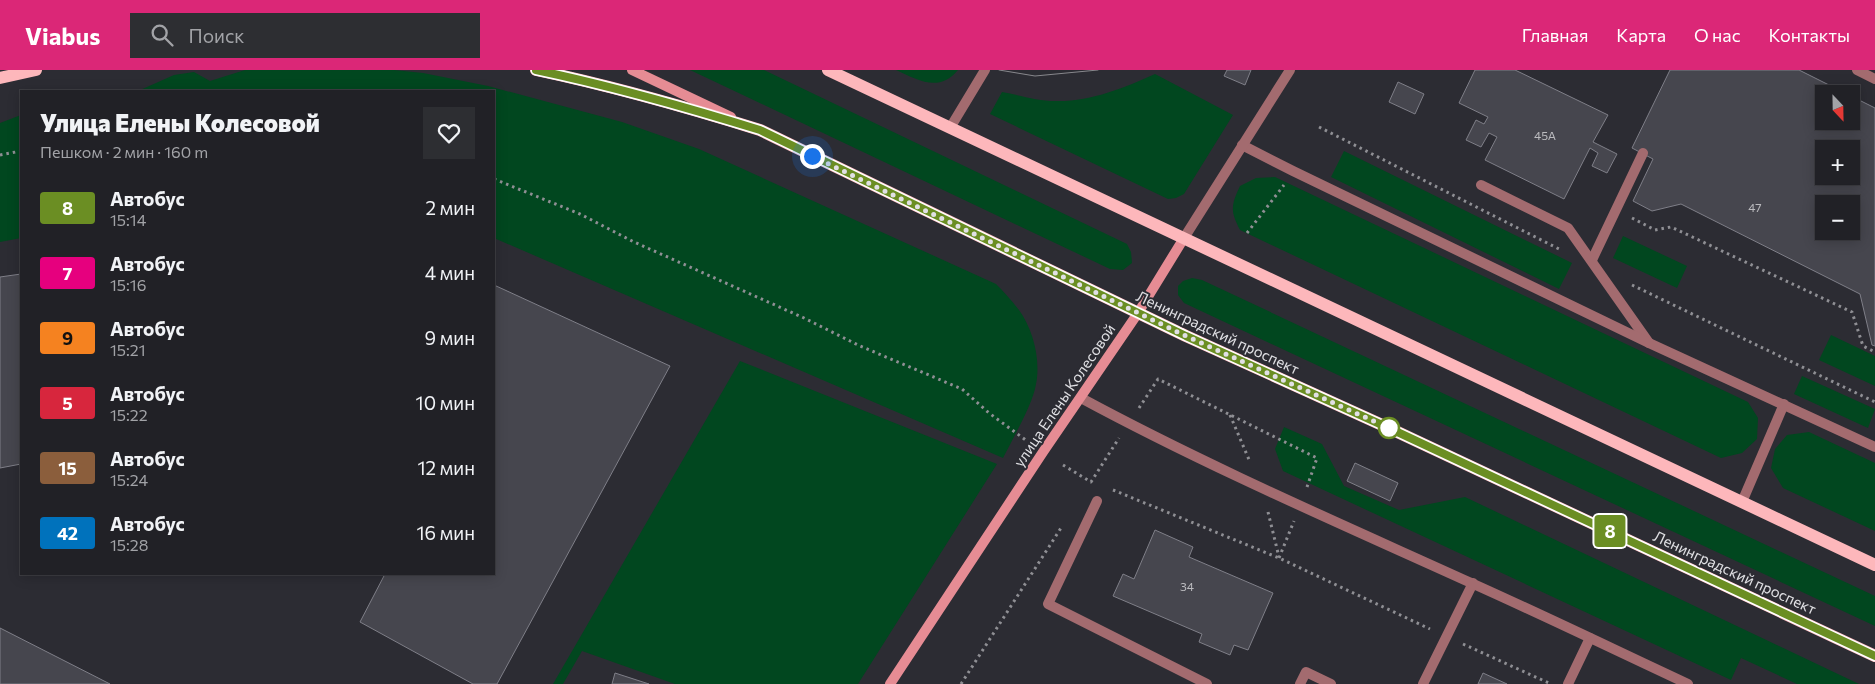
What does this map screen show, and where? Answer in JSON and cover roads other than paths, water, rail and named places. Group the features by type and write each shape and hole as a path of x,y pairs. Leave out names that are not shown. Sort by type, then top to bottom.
{"main road":[{"path":"0,78 36,70"},
{"name":"Ленинградский проспект","path":"536,70 602,84 690,108 760,130 1186,336 1400,433 1875,656"},
{"path":"828,70 1875,565"}],"street":[{"path":"632,70 760,130"},
{"path":"950,128 985,70"},
{"name":"улица Елены Колесовой","path":"890,684 1043,452 1138,313 1290,70"},
{"path":"1857,70 1875,79"},
{"path":"1242,145 1649,343 1875,447"},
{"path":"1592,260 1643,153"},
{"path":"1481,185 1568,228 1649,343"},
{"path":"1081,398 1129,424 1262,488 1473,583 1688,684"},
{"path":"1742,502 1784,404"},
{"path":"1097,501 1048,604 1207,684"},
{"path":"1424,684 1473,583"},
{"path":"1568,684 1590,638"},
{"path":"1300,684 1306,672 1331,684"}],"tram line":[{"path":"999,70 1035,76 1098,70"}]}
